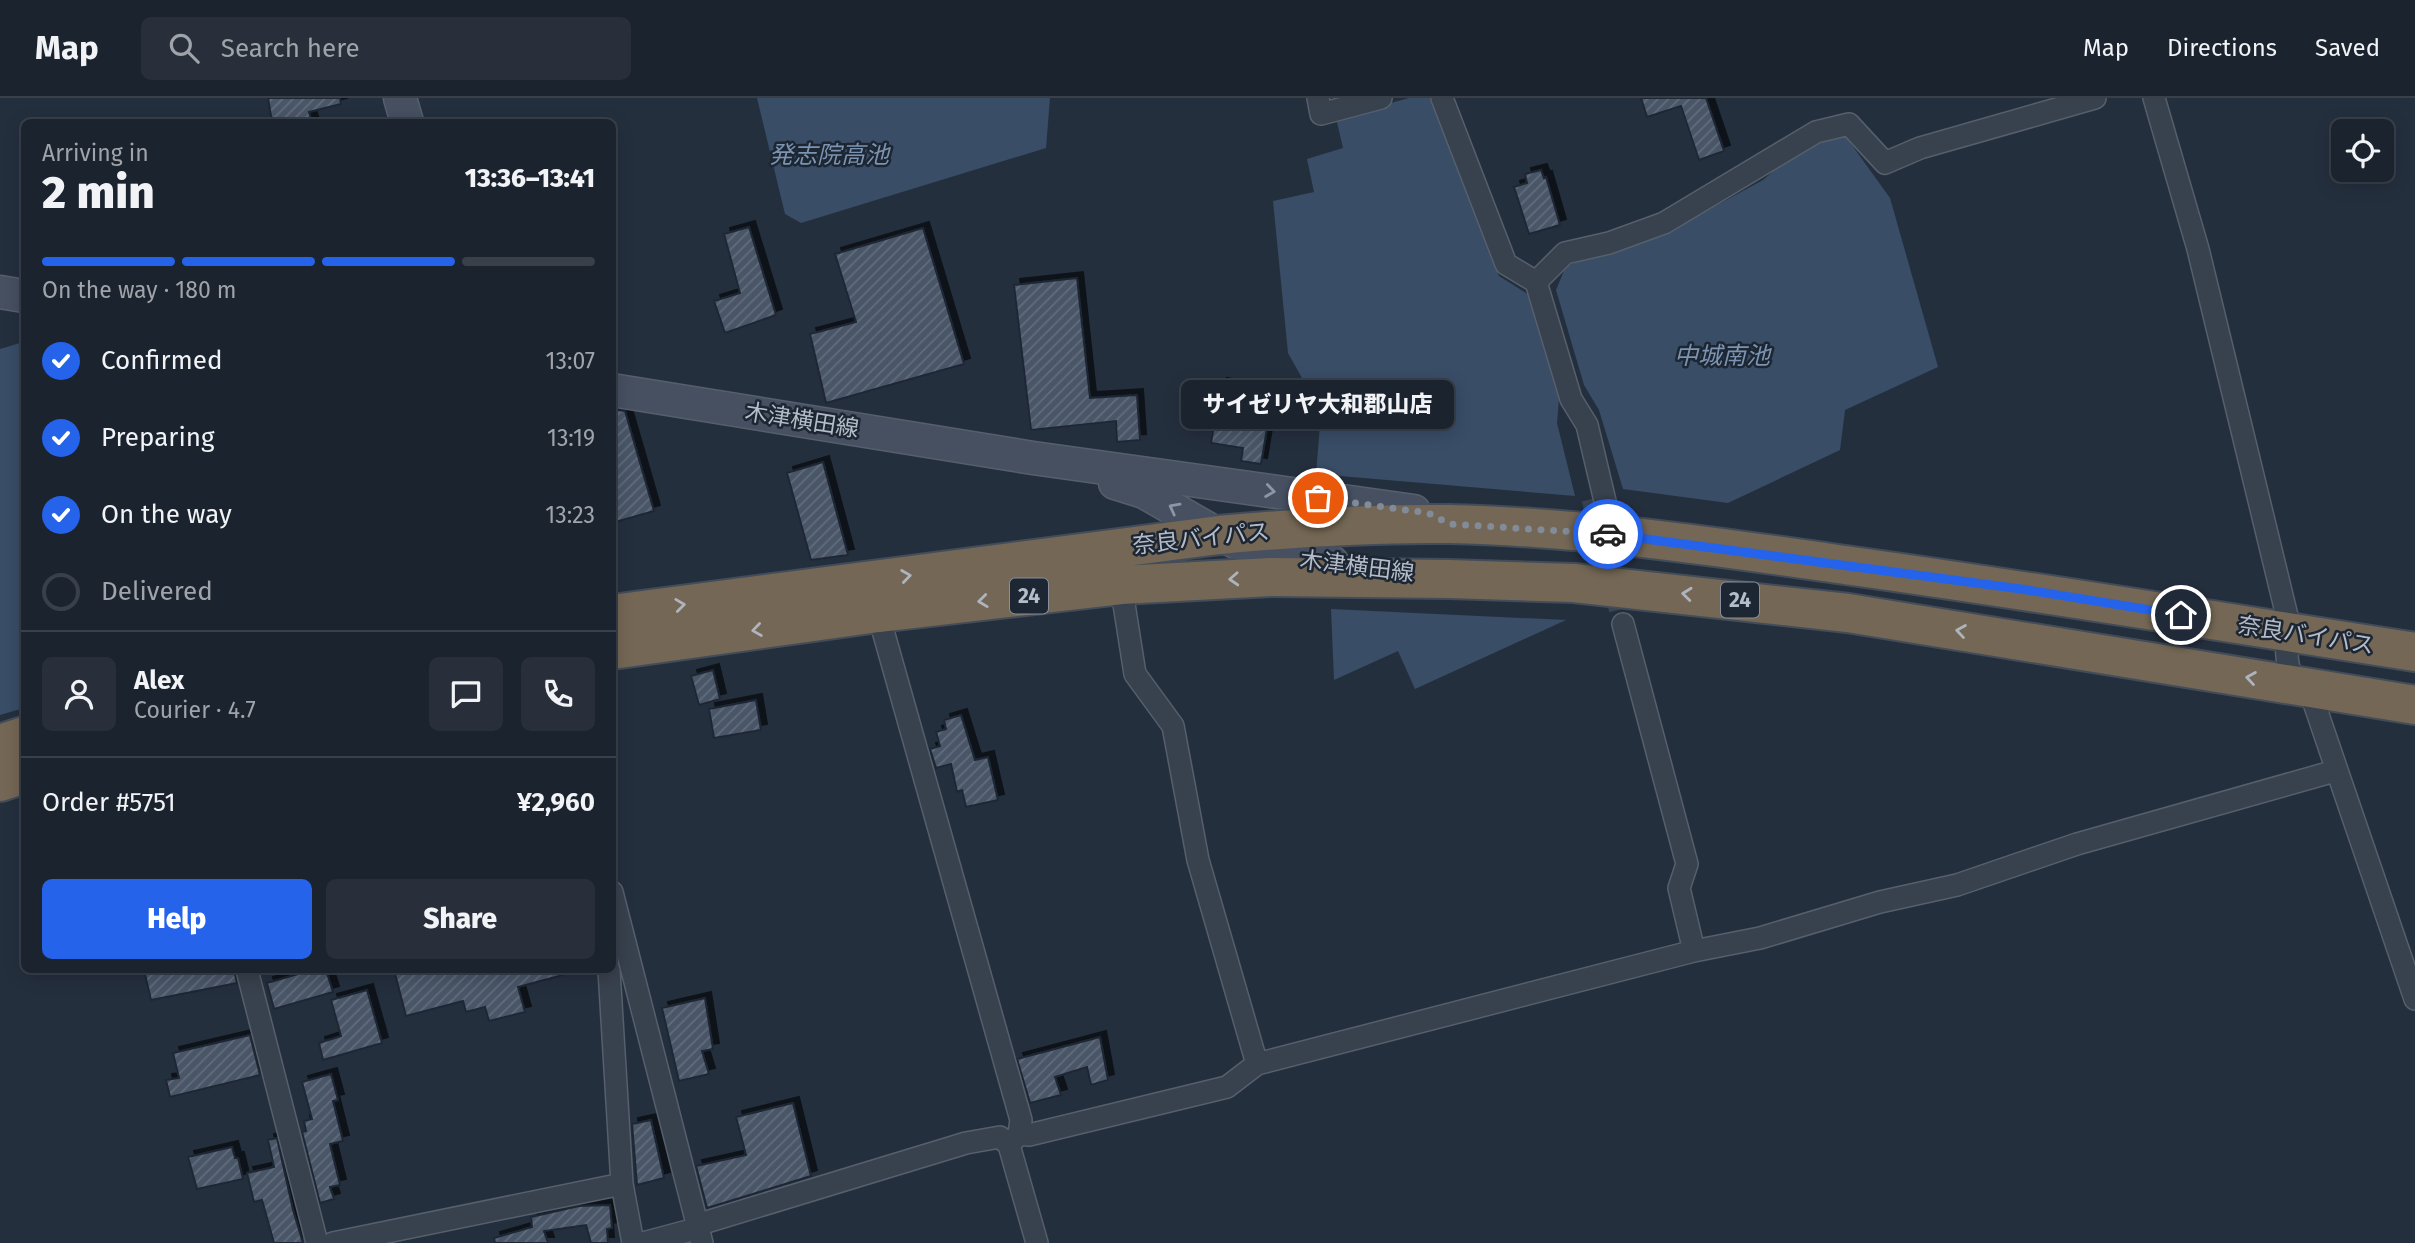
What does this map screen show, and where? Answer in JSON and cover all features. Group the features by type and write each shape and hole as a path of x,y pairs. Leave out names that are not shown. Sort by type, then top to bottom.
{"highway":[{"name":"奈良バイパス","path":"616,613 1219,535 1302,527 1450,524 1613,535 2021,589 2415,652"},
{"name":"奈良バイパス","path":"616,649 878,613 1121,585 1271,577 1449,579 1574,583 1848,613 2415,705"},
{"path":"0,744 21,737"},
{"path":"0,782 21,775"}],"main road":[{"path":"400,98 406,119"},
{"path":"0,292 21,296"},
{"name":"木津横田線","path":"616,391 1033,458 1428,513 1450,524"},
{"name":"木津横田線","path":"1033,458 1144,492 1219,535 1266,555 1372,564 1449,579"}],"street":[{"path":"1318,98 1321,114 1381,98"},
{"path":"1442,98 1506,264 1536,282 1571,399 1592,499"},
{"path":"1536,282 1565,253 1609,243 1664,223 1816,132 1850,124 1885,163 1920,148 2095,98"},
{"path":"2154,98 2198,249 2287,616 2286,658 2295,685 2313,700 2335,771 2415,999"},
{"path":"1571,399 1587,425 1613,535"},
{"path":"1121,585 1135,674 1173,726 1198,860 1257,1064"},
{"path":"878,613 1021,1120 1014,1139 1037,1243"},
{"path":"1623,624 1687,864 1679,888 1694,951"},
{"path":"643,1243 700,1232 965,1143 1000,1137 1014,1139 1227,1087 1257,1064 1694,951 1760,938 1881,902 1957,885 2077,844 2335,771"},
{"path":"616,915 700,1232"},
{"path":"248,973 317,1243"},
{"path":"609,973 622,1184 633,1243"},
{"path":"333,1243 622,1184"}],"water":[{"name":"発志院高池","path":"757,98 1050,98 1046,148 801,223 785,214"},
{"path":"1409,98 1435,98 1499,276 1529,295 1559,399 1557,423 1575,496 1316,474 1321,412 1288,353 1273,201 1314,192 1307,159 1343,148 1336,118"},
{"name":"中城南池","path":"1844,134 1890,198 1938,367 1845,410 1840,450 1728,503 1623,489 1599,410 1584,385 1556,290 1566,266 1677,227 1763,180 1794,153"},
{"path":"21,344 21,709 0,715 0,349"},
{"path":"1331,609 1566,620 1415,689 1398,651 1334,680"}],"building":[{"path":"268,98 340,98 341,104 309,112 311,119 272,119"},
{"path":"1641,98 1706,98 1724,151 1699,160 1681,106 1647,117"},
{"path":"1541,170 1544,178 1546,177 1560,225 1529,234 1514,187 1527,183 1525,174"},
{"path":"749,227 776,315 725,333 714,301 740,293 724,234"},
{"path":"923,228 964,364 826,403 810,334 856,322 835,254"},
{"path":"1077,278 1090,398 1137,395 1140,440 1117,442 1116,421 1031,430 1014,285"},
{"path":"1221,384 1273,393 1261,464 1241,461 1243,448 1211,443"},
{"path":"616,410 625,411 654,511 616,522"},
{"path":"823,462 848,555 811,560 787,473"},
{"path":"713,670 720,699 699,705 691,676"},
{"path":"756,700 761,730 714,738 709,709"},
{"path":"961,715 975,760 988,757 998,800 966,807 962,790 957,792 951,764 936,768 930,749 940,746 936,732 946,729 944,720"},
{"path":"145,973 235,973 237,983 151,1000"},
{"path":"302,973 327,973 333,992 274,1009 267,983"},
{"path":"395,973 563,973 518,987 525,1012 489,1021 485,1007 466,1012 463,1001 406,1016"},
{"path":"367,990 382,1043 323,1060 319,1043 341,1036 331,1000"},
{"path":"705,998 713,1049 702,1051 709,1074 679,1081 662,1008"},
{"path":"250,1035 260,1075 170,1097 166,1080 179,1078 173,1053"},
{"path":"1100,1037 1108,1080 1091,1085 1087,1067 1055,1077 1061,1095 1030,1103 1017,1059"},
{"path":"331,1074 338,1100 333,1101 343,1141 330,1144 340,1185 330,1187 334,1199 320,1203 302,1132 306,1131 304,1121 312,1119 302,1082"},
{"path":"793,1103 811,1176 707,1208 696,1166 746,1155 736,1117"},
{"path":"651,1120 664,1178 637,1185 632,1124"},
{"path":"277,1138 303,1243 274,1243 262,1200 254,1202 247,1173 274,1167 268,1140"},
{"path":"232,1147 243,1179 197,1189 188,1157"},
{"path":"610,1205 612,1228 607,1229 608,1243 591,1243 586,1225 544,1231 548,1243 495,1243 494,1238 532,1227 531,1217 579,1206"}],"tunnel":[{"path":"1592,499 1623,624"}],"way so far":[{"path":"1318,498 1428,513 1450,524 1608,534"}],"place":[{"name":"サイゼリヤ大和郡山店","path":"1318,498"}],"route":[{"path":"1608,534 2021,589 2181,615"}]}
